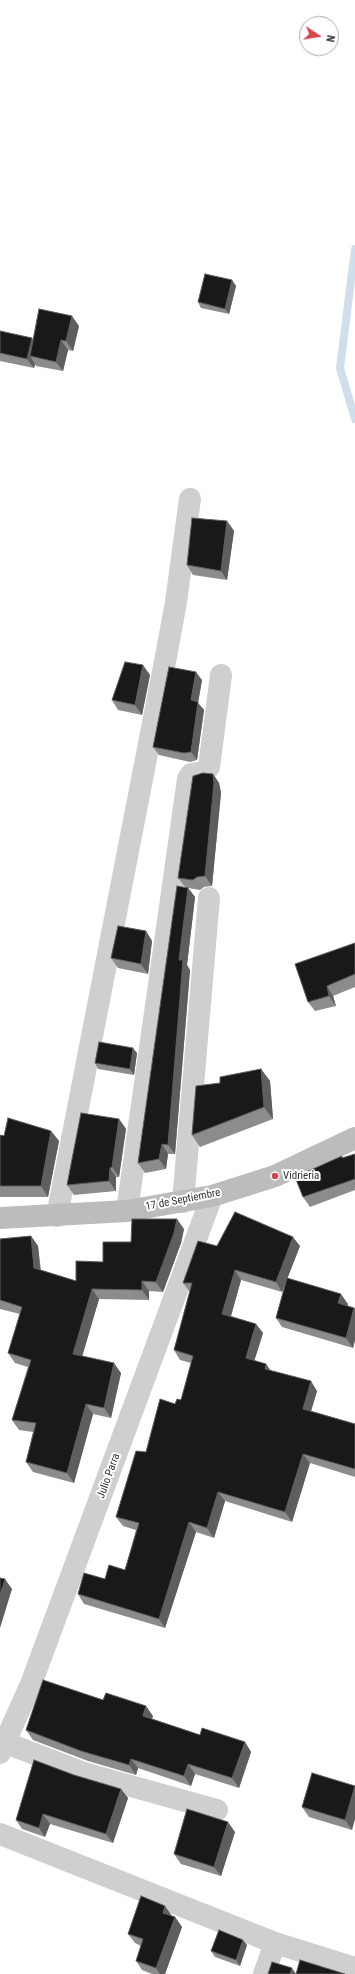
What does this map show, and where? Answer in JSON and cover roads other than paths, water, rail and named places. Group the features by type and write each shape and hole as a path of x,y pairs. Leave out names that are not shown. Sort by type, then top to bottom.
{"street":[{"path":"57,1216 171,630 190,499"},
{"path":"127,1211 188,779 191,774 204,772 209,767 221,675"},
{"path":"183,1202 209,898"},
{"name":"17 de Septiembre","path":"0,1218 127,1211 212,1196 275,1176 355,1138"},
{"name":"Julio Parra","path":"3,1748 31,1684 212,1196"},
{"path":"3,1748 84,1773 217,1810"},
{"path":"0,1834 275,1943 355,1968"},
{"path":"264,1974 275,1943"}],"waterway":[{"path":"355,249 340,368 355,419"}],"place":[{"name":"Vidrieria","path":"275,1176"}]}
